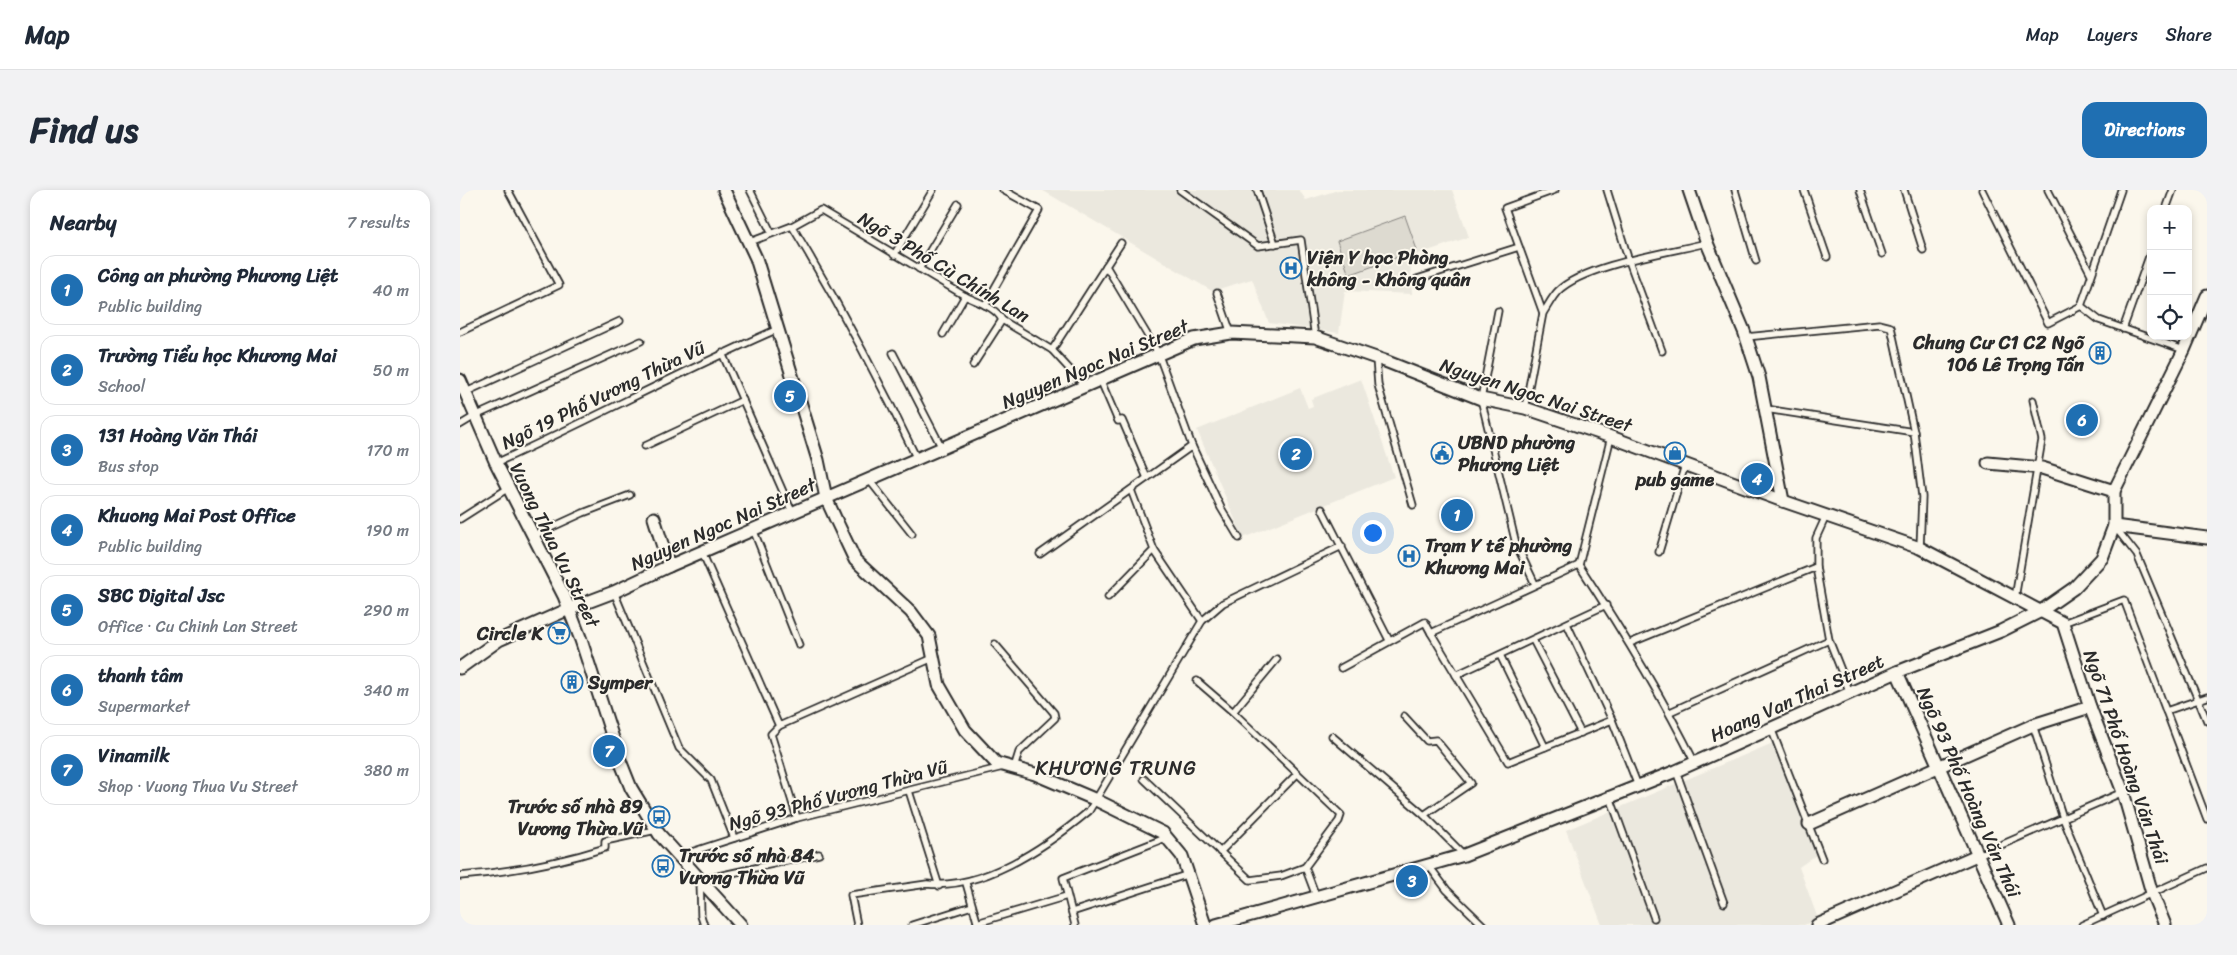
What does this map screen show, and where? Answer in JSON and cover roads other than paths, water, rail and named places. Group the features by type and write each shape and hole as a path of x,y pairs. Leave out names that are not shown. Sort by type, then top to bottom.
{"street":[{"path":"724,190 750,242 818,460 826,498 855,560 911,612 929,636 939,685 966,730 996,764 1035,774 1094,799 1164,833 1182,856 1205,925"},
{"path":"1689,190 1707,243 1746,337 1759,377 1783,501"},
{"name":"Hoang Van Thai Street","path":"1216,925 1464,855 1695,763 1897,672 2001,631 2042,611 2074,588 2102,558 2114,526 2114,491 2184,350 2207,296"},
{"name":"Nguyen Ngoc Nai Street","path":"460,668 499,640 569,609 614,592 792,512 870,480 1158,353 1194,339 1231,333 1315,337 1376,358 1481,399 1525,408 1611,437 1783,501 1920,548 2015,600 2042,611"},
{"name":"Vuong Thua Vu Street","path":"460,380 496,463 535,535 569,609 631,788 656,830 677,856 741,925"},
{"path":"1988,463 2038,467 2114,491"},
{"path":"654,518 669,566"},
{"path":"2114,526 2207,538"},
{"path":"2042,611 2062,623"},
{"name":"Ngõ 71 Phố Hoàng Văn Thái","path":"2062,623 2090,707 2123,792 2152,893 2166,925"},
{"name":"Ngõ 93 Phố Hoàng Văn Thái","path":"1897,672 2009,925"},
{"path":"1808,824 2033,725 2090,707"},
{"path":"1817,925 1977,855"}],"lane":[{"path":"460,332 559,285 508,190"},
{"path":"750,190 771,232"},
{"path":"894,255 933,190"},
{"path":"985,305 1039,210 1003,190"},
{"path":"1180,190 1258,246 1301,240 1315,337"},
{"path":"1257,190 1275,244"},
{"path":"1543,313 1505,208 1555,190"},
{"path":"1607,190 1629,261 1662,351"},
{"path":"1735,190 1756,261"},
{"path":"1804,190 1826,257"},
{"path":"1860,190 1882,254"},
{"path":"1904,190 1923,250"},
{"path":"1982,190 2048,323 2081,306 2121,190"},
{"path":"2048,190 2092,274"},
{"path":"2167,205 2172,190"},
{"path":"919,269 958,204"},
{"name":"Ngõ 3 Phố Cù Chính Lan","path":"750,242 771,232 792,226 822,210 894,255 965,296 985,305 1002,320 1052,350 1084,386"},
{"path":"792,226 829,286 875,371 917,459"},
{"path":"1052,350 1121,243"},
{"path":"1525,408 1543,313 1556,292 1586,274 1629,261 1707,243"},
{"path":"1417,280 1519,247"},
{"path":"2123,329 2147,261"},
{"path":"1106,266 1158,353 1192,446 1221,508 1239,538"},
{"path":"1217,293 1231,333"},
{"path":"943,334 965,296"},
{"path":"2081,306 2099,320 2184,350"},
{"path":"1498,311 1481,399 1516,544 1535,584"},
{"path":"973,366 1002,320"},
{"path":"466,392 620,321"},
{"path":"1746,337 1879,324 1891,328 1914,432 1922,497 1920,548"},
{"name":"Ngõ 19 Phố Vương Thừa Vũ","path":"496,463 583,423 722,353 778,330"},
{"path":"460,425 475,416 641,341"},
{"path":"893,352 942,448"},
{"path":"722,353 792,512"},
{"path":"1376,358 1378,384 1413,504"},
{"path":"1099,379 1118,421 1122,420 1147,478"},
{"path":"646,446 743,400"},
{"path":"2015,600 2042,444 2033,400"},
{"path":"1766,409 1914,432"},
{"path":"1611,437 1579,565 1630,643 1670,712 1695,763"},
{"path":"1040,554 1192,446"},
{"path":"1658,552 1685,465"},
{"path":"870,480 912,534"},
{"path":"460,519 510,487"},
{"path":"1131,490 1154,550 1202,620"},
{"path":"535,535 583,513 630,495"},
{"path":"1322,509 1389,640"},
{"path":"1826,516 1816,538 1816,567 1829,640 1850,693"},
{"path":"2114,526 2137,555 2207,721"},
{"path":"753,529 799,645"},
{"path":"857,925 851,895 927,884 939,886 966,883 1026,857 1075,823 1089,811 1094,799 1202,620 1223,603 1342,546"},
{"path":"1108,597 1154,550"},
{"path":"702,552 779,726"},
{"path":"1431,633 1579,565"},
{"path":"1630,643 1816,567"},
{"path":"614,592 679,748 711,780 734,838"},
{"path":"2062,623 2124,600 2207,819"},
{"path":"1456,674 1606,606"},
{"path":"1341,668 1389,640 1425,622 1508,762 1612,720"},
{"path":"1567,624 1612,720 1638,786"},
{"path":"1533,640 1581,733"},
{"path":"1670,712 1829,640"},
{"path":"995,644 1054,713 1055,718 1019,752 1010,767"},
{"path":"1500,655 1545,747"},
{"path":"796,818 771,734 779,726 934,658"},
{"path":"1233,712 1277,659"},
{"path":"1144,779 1250,880 1281,876 1305,866 1339,821 1341,815 1233,712 1197,681"},
{"path":"2166,711 2207,697"},
{"path":"1404,716 1427,741 1436,740 1471,783 1424,815"},
{"path":"2033,725 2063,818 2103,916"},
{"path":"1771,728 1822,859"},
{"path":"1332,736 1424,815 1464,855"},
{"name":"Ngõ 93 Phố Vương Thừa Vũ","path":"677,856 796,818 1010,767"},
{"path":"1676,771 1724,903"},
{"path":"1220,852 1297,774"},
{"path":"910,791 939,886"},
{"path":"1977,855 2123,792"},
{"path":"1610,797 1654,918"},
{"path":"460,876 502,872 583,855 604,848 605,841 656,830"},
{"path":"1075,925 1063,878 1168,837"},
{"path":"704,925 701,916 700,880 819,854"},
{"path":"1305,866 1316,896"},
{"path":"1429,866 1446,890 1483,925"},
{"path":"2082,925 2207,868"},
{"path":"1072,912 1188,874"},
{"path":"966,883 978,924 1067,896"},
{"path":"912,925 972,906"}],"place":[{"name":"Viện Y học Phòng không - Không quân","path":"1291,268"},
{"name":"Chung Cư C1 C2 Ngõ 106 Lê Trọng Tấn","path":"2100,353"},
{"name":"SBC Digital Jsc","path":"790,396"},
{"name":"thanh tâm","path":"2082,420"},
{"name":"UBND phường Phương Liệt","path":"1442,453"},
{"name":"pub game","path":"1675,453"},
{"name":"Trường Tiểu học Khương Mai","path":"1296,454"},
{"name":"Khuong Mai Post Office","path":"1757,479"},
{"name":"Công an phường Phương Liệt","path":"1457,515"},
{"name":"Trạm Y tế phường Khương Mai","path":"1409,556"},
{"name":"Circle K","path":"559,633"},
{"name":"Symper","path":"572,682"},
{"name":"Vinamilk","path":"609,751"},
{"name":"Trước số nhà 89 Vương Thừa Vũ","path":"659,817"},
{"name":"Trước số nhà 84 Vương Thừa Vũ","path":"663,866"},
{"name":"131 Hoàng Văn Thái","path":"1412,881"}],"district":[{"name":"KHƯƠNG TRUNG","path":"1116,768"}]}
